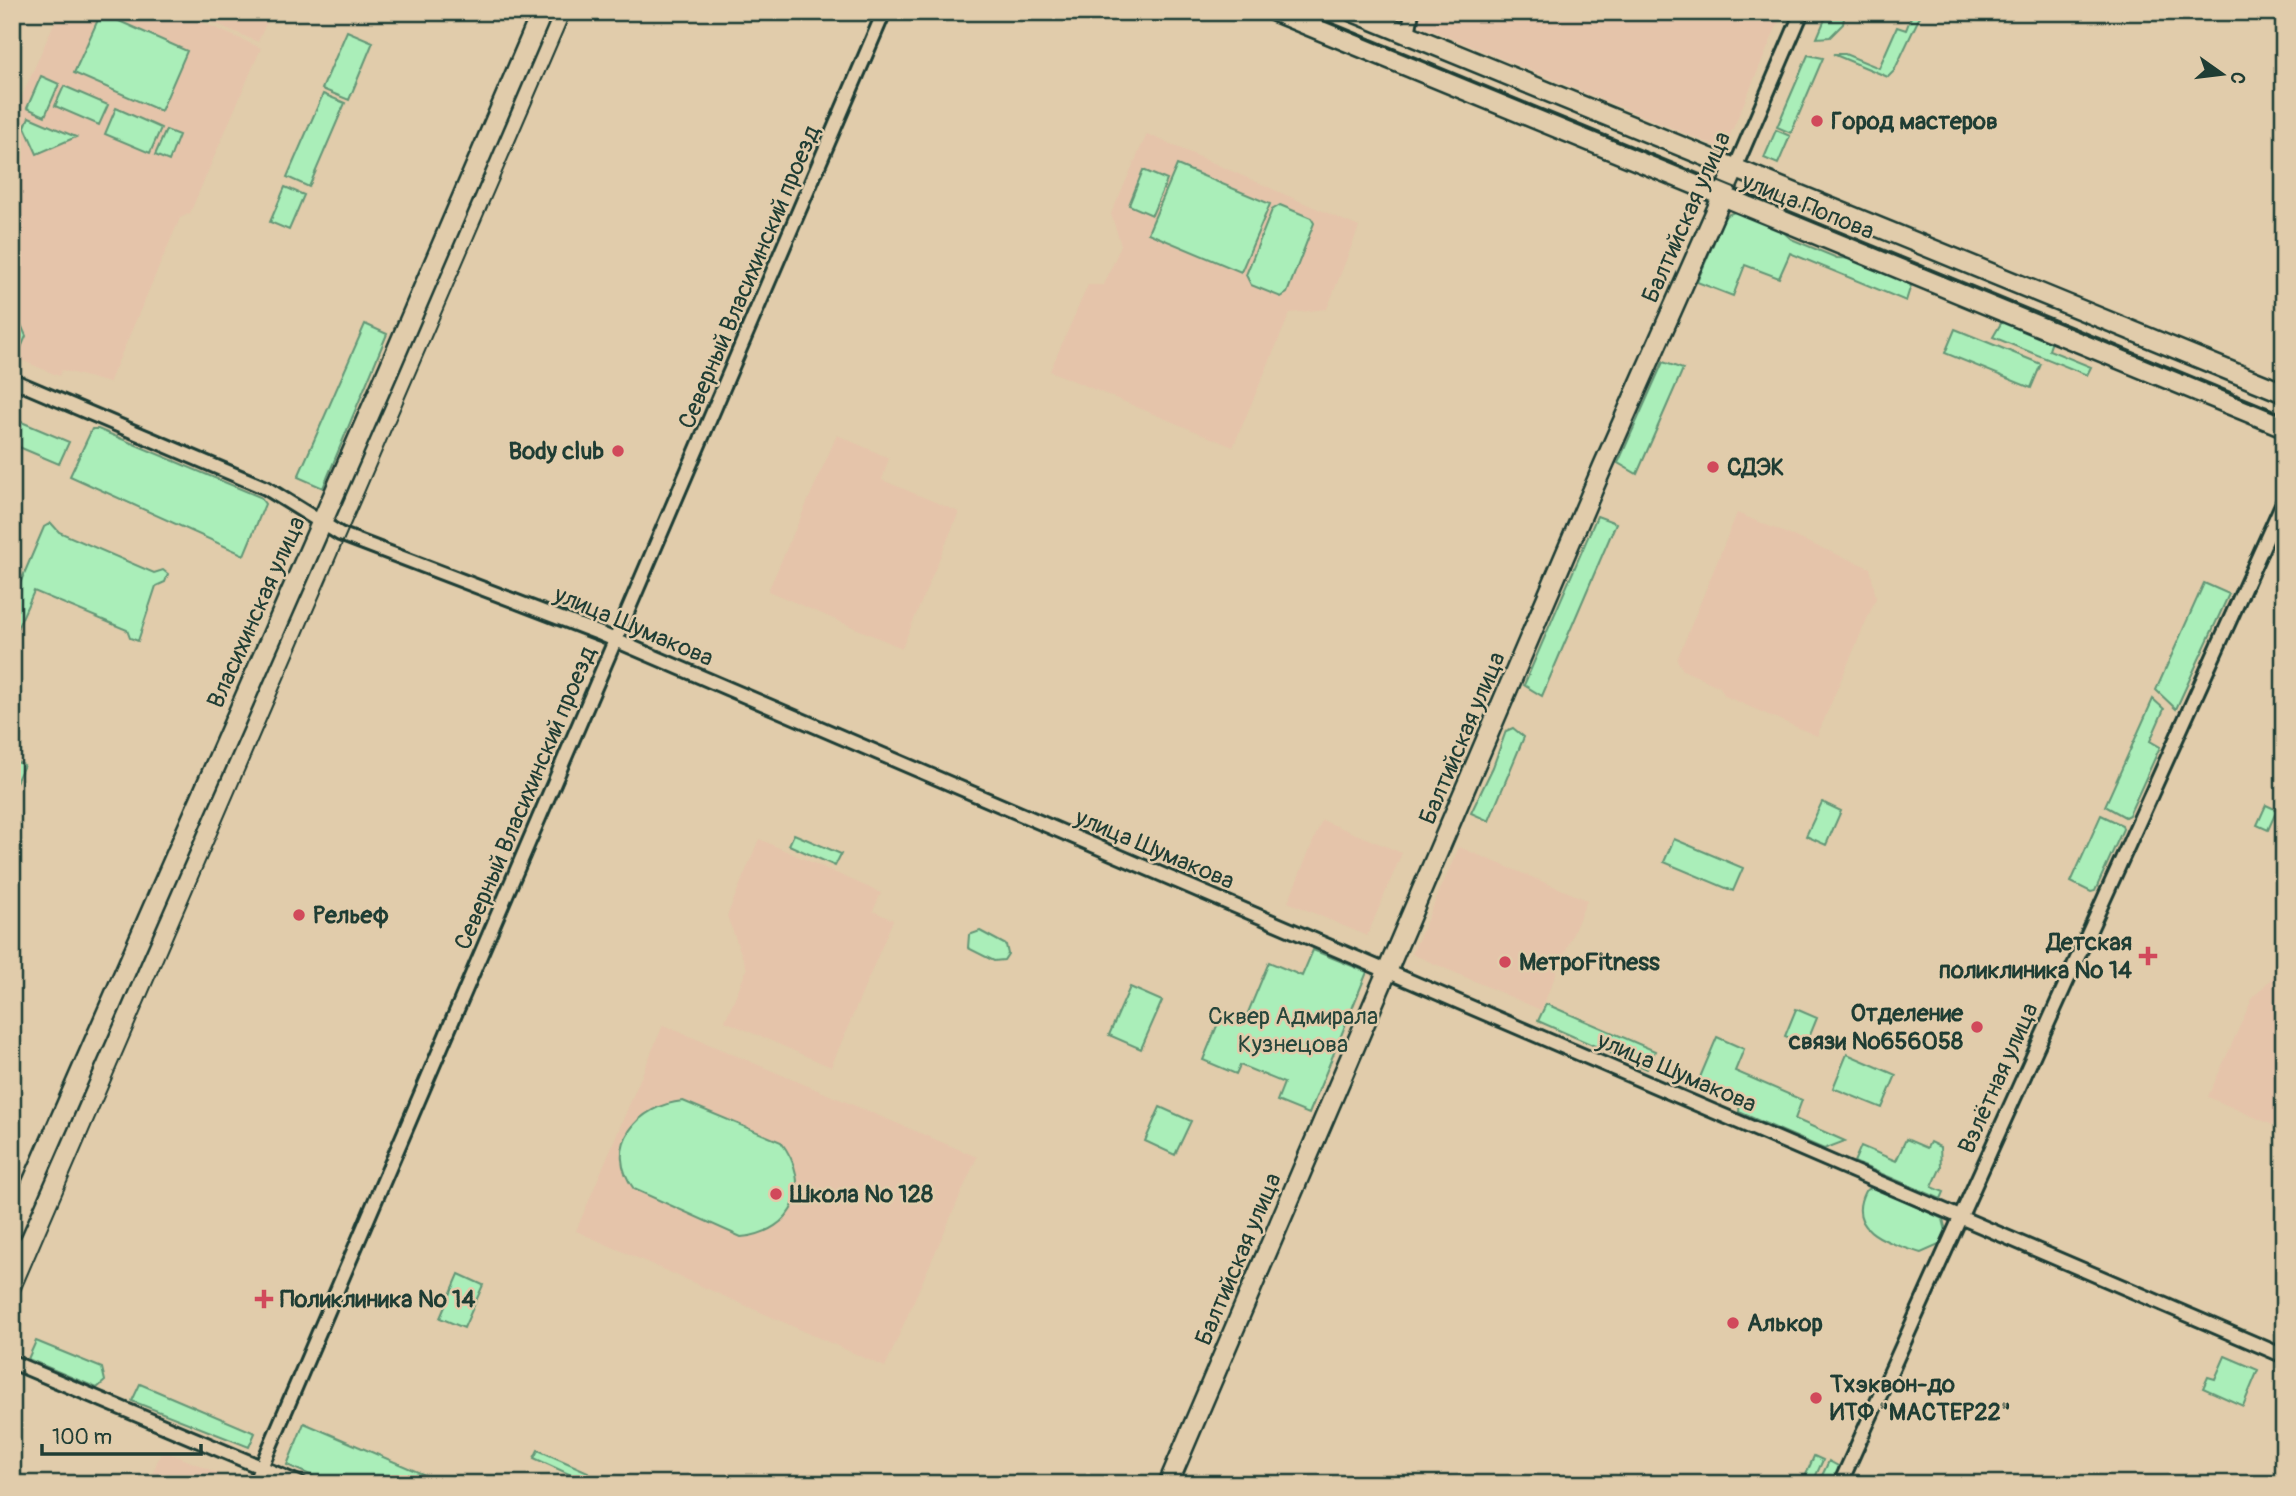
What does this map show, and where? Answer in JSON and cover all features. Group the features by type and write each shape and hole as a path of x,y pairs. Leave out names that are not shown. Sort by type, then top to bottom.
{"highway":[{"name":"Власихинская улица","path":"12,1230 323,522 542,12"}],"main road":[{"name":"улица Попова","path":"1275,12 2284,427"},
{"name":"улица Попова","path":"1353,12 2284,393"},
{"path":"1638,162 1649,132"},
{"name":"Балтийская улица","path":"1168,1484 1599,476 1735,168"}],"street":[{"name":"Северный Власихинский проезд","path":"254,1484 884,12"},
{"path":"1408,35 1412,12"},
{"name":"Балтийская улица","path":"1735,168 1802,12"},
{"name":"улица Шумакова","path":"12,380 266,488 340,534 615,640 2284,1356"},
{"name":"Взлётная улица","path":"1840,1484 2284,499"},
{"path":"12,1362 301,1484"}],"shaded area":[{"path":"59,12 179,12 261,48 190,213 180,218 109,383 62,370 59,376 12,356 12,119"},
{"path":"190,12 271,12 258,42"},
{"path":"1387,12 1783,12 1729,138 1718,147"},
{"path":"1147,134 1359,227 1327,309 1290,313 1233,447 1050,371 1088,285 1104,285 1121,245 1111,214"},
{"path":"837,435 889,458 882,480 959,512 902,648 768,591"},
{"path":"1737,513 1870,568 1876,598 1817,736 1725,696 1720,687 1683,670 1677,660"},
{"path":"1322,820 1402,853 1367,936 1288,902"},
{"path":"759,839 881,893 873,911 893,920 831,1067 725,1021 747,969 727,916"},
{"path":"1459,847 1587,900 1541,1010 1412,954"},
{"path":"2284,965 2284,1130 2208,1097 2252,999"},
{"name":"Школа № 128","path":"663,1025 977,1157 885,1367 576,1231"},
{"path":"162,1450 218,1473 213,1484 148,1484"}],"green space":[{"path":"1828,12 1845,12 1843,24 1830,37 1817,38"},
{"path":"1913,12 1922,12 1894,71 1888,77 1833,54 1845,54 1879,68 1897,27 1906,30"},
{"path":"101,13 187,51 161,111 74,73"},
{"path":"347,31 373,42 349,100 322,89"},
{"path":"1808,55 1823,58 1791,133 1777,127"},
{"path":"41,76 59,84 45,116 27,108"},
{"path":"64,86 108,105 99,125 55,106"},
{"path":"323,94 345,103 309,187 287,177"},
{"path":"116,108 161,128 150,153 105,134"},
{"path":"29,117 76,137 37,154 25,127"},
{"path":"166,130 179,135 169,161 155,155"},
{"path":"1776,130 1790,136 1778,164 1764,158"},
{"path":"1177,165 1270,204 1241,272 1148,233"},
{"path":"1143,170 1167,180 1152,215 1129,205"},
{"path":"285,187 304,195 289,230 270,222"},
{"path":"1280,205 1311,218 1314,223 1287,293 1281,297 1251,285 1246,275 1272,210"},
{"path":"1739,210 1773,223 1791,239 1837,258 1862,259 1912,282 1906,301 1790,253 1779,278 1745,265 1733,296 1697,282 1725,216"},
{"path":"12,317 19,320 26,336 18,355 12,353"},
{"path":"2003,320 2053,338 2049,350 2091,367 2087,375 1993,337"},
{"path":"365,324 387,334 323,488 298,477"},
{"path":"1955,329 2041,364 2031,388 1945,353"},
{"path":"1663,362 1683,369 1637,474 1618,463"},
{"path":"12,418 69,442 59,464 12,444"},
{"path":"92,429 98,429 260,497 265,504 244,555 70,476"},
{"path":"1597,516 1616,523 1542,696 1524,685"},
{"path":"51,523 59,532 154,573 163,570 168,574 165,582 156,586 138,641 130,638 127,630 34,591 18,627 12,625 12,602 44,527"},
{"path":"2204,583 2229,594 2176,709 2156,690"},
{"path":"2153,699 2164,709 2150,741 2160,747 2129,815 2125,817 2105,806"},
{"path":"1513,728 1524,737 1489,821 1471,813 1493,767 1506,731"},
{"path":"12,760 24,765 12,791"},
{"path":"1822,802 1841,811 1826,845 1806,836"},
{"path":"2266,805 2277,810 2268,830 2257,825"},
{"path":"2101,815 2122,825 2123,829 2095,891 2091,892 2071,882"},
{"path":"794,834 841,854 835,866 789,845"},
{"path":"1674,839 1743,868 1733,891 1664,862"},
{"path":"980,931 1006,945 1008,954 1004,960 994,961 968,948 969,935"},
{"name":"Сквер Адмирала Кузнецова","path":"1313,950 1367,972 1309,1114 1277,1101 1284,1083 1240,1065 1236,1074 1203,1060 1223,1011 1245,1020 1269,962 1302,976"},
{"path":"1130,987 1162,1001 1141,1049 1109,1035"},
{"path":"1546,1004 1655,1051 1647,1069 1538,1021"},
{"path":"1796,1009 1817,1018 1806,1045 1785,1036"},
{"path":"1717,1037 1744,1049 1735,1071 1802,1100 1795,1119 1845,1141 1824,1149 1739,1112 1740,1100 1698,1082"},
{"path":"1847,1054 1896,1075 1882,1108 1833,1088"},
{"path":"683,1101 781,1142 791,1158 797,1189 794,1203 786,1216 775,1226 741,1237 634,1189 625,1173 622,1158 624,1143 630,1130 652,1110"},
{"path":"1160,1107 1191,1121 1175,1155 1145,1141"},
{"path":"1906,1139 1927,1148 1930,1142 1940,1147 1941,1167 1932,1187 1944,1192 1941,1199 1854,1162 1861,1146 1896,1161"},
{"path":"1873,1187 1943,1219 1946,1231 1939,1245 1921,1253 1874,1234 1861,1217 1860,1205 1865,1191"},
{"path":"459,1274 483,1285 464,1328 440,1318"},
{"path":"36,1341 102,1368 105,1381 97,1388 28,1359"},
{"path":"2225,1356 2258,1370 2243,1406 2203,1388 2208,1377 2215,1379"},
{"path":"140,1384 255,1433 249,1447 132,1401"},
{"path":"304,1423 425,1475 422,1484 403,1479 400,1484 331,1484 287,1465"},
{"path":"538,1450 588,1472 584,1481 534,1458"},
{"path":"1814,1456 1823,1460 1812,1484 1802,1484"},
{"path":"1829,1461 1838,1466 1840,1473 1835,1484 1818,1484"}],"tram line":[{"path":"12,1310 571,12"},
{"path":"1306,12 2284,414"}],"place":[{"name":"Город мастеров","path":"1817,121"},
{"name":"Body club","path":"618,451"},
{"name":"СДЭК","path":"1713,467"},
{"name":"Рельеф","path":"299,915"},
{"name":"Детская поликлиника № 14","path":"2148,956"},
{"name":"МетроFitness","path":"1505,962"},
{"name":"Отделение связи №656058","path":"1977,1027"},
{"name":"Школа № 128","path":"776,1194"},
{"name":"Поликлиника № 14","path":"264,1299"},
{"name":"Алькор","path":"1733,1323"},
{"name":"Тхэквон-до ИТФ \"МАСТЕР22\"","path":"1816,1398"}]}
